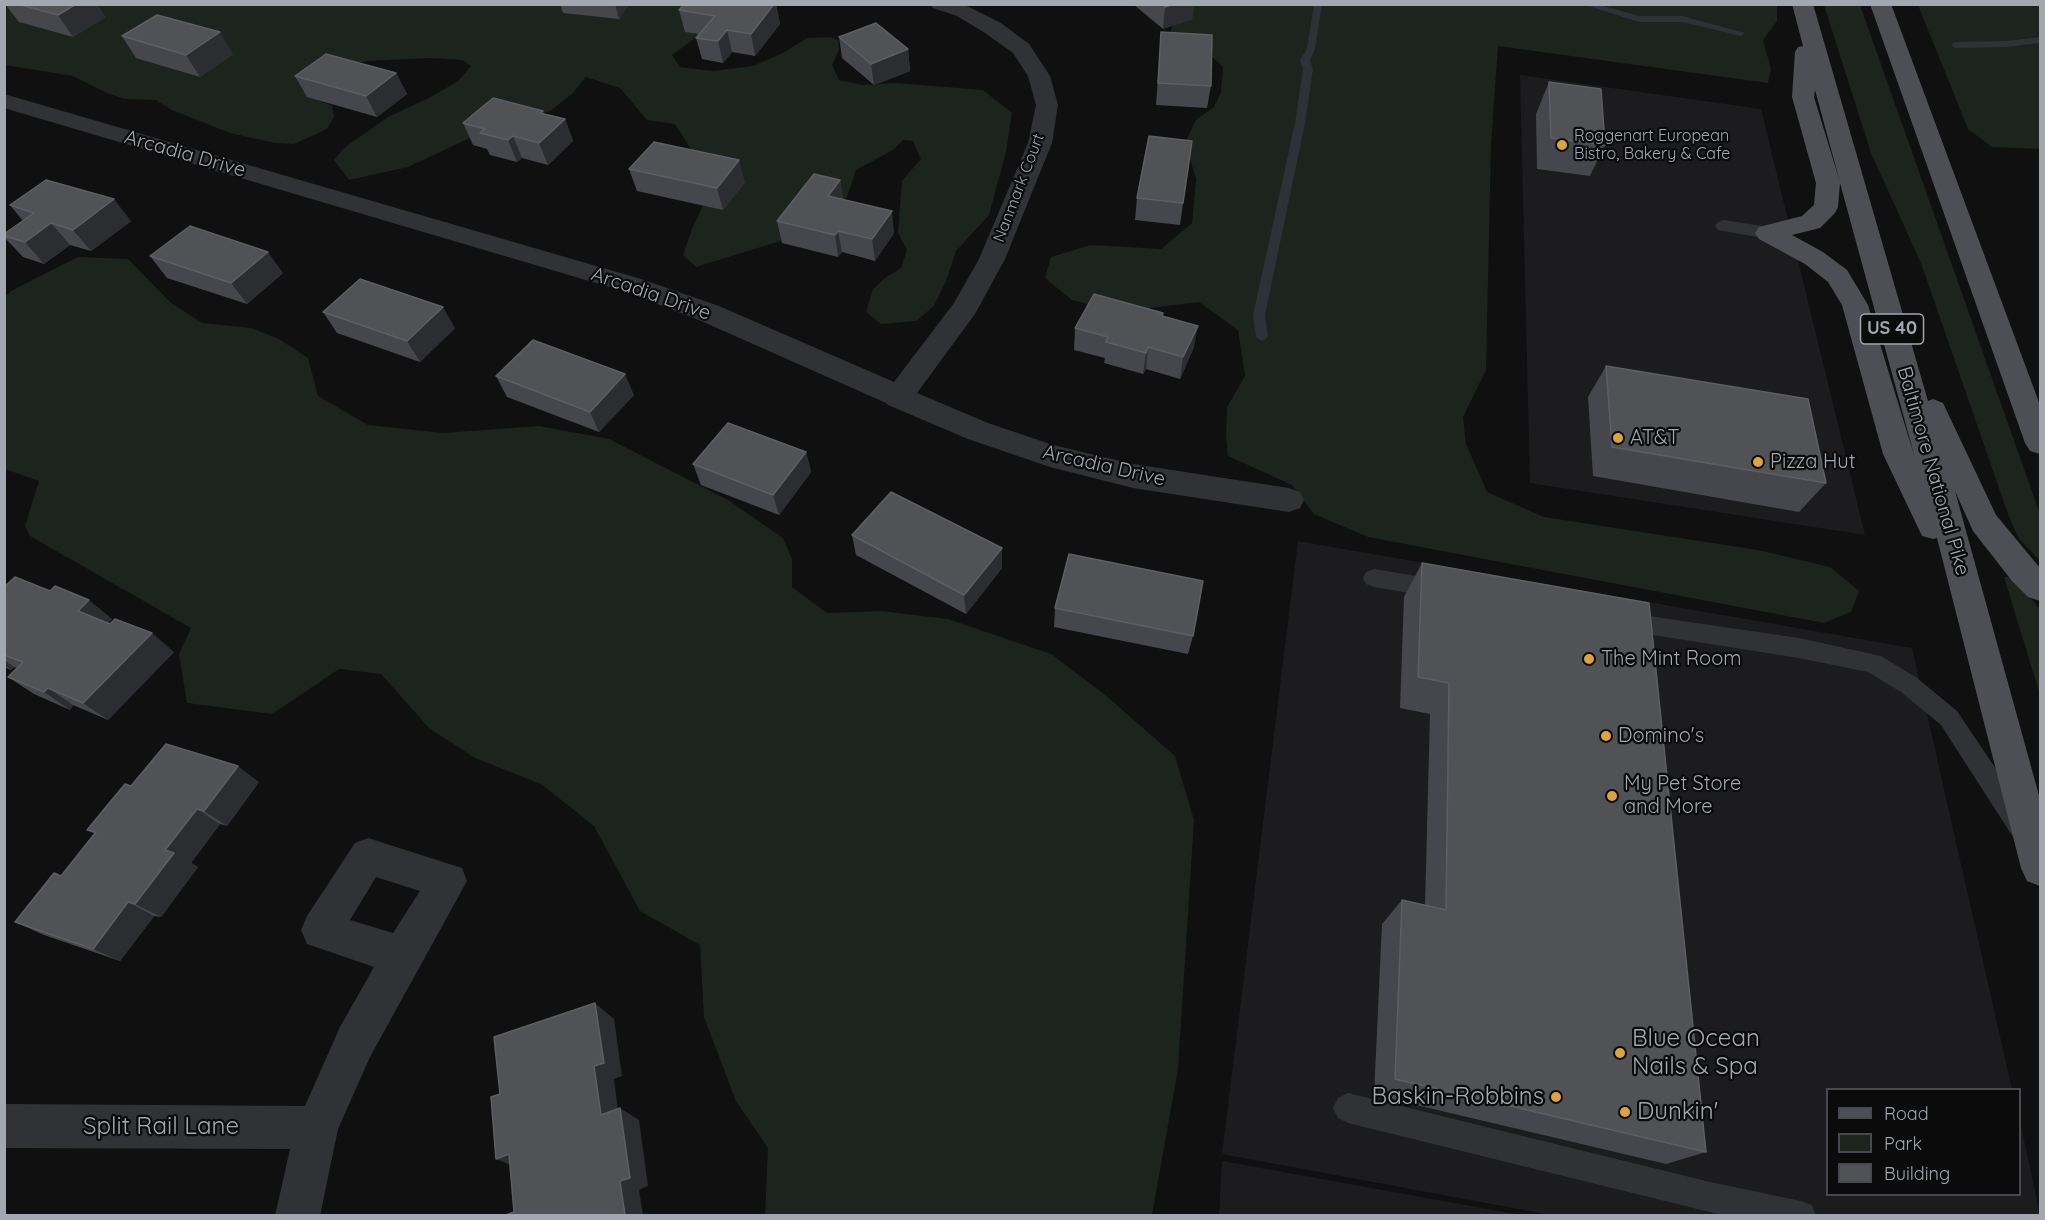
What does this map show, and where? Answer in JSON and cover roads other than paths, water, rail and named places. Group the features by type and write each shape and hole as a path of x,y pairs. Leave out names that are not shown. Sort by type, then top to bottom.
{"main road":[{"path":"1880,4 2040,443"},
{"path":"1768,233 1811,222 1826,207 1828,183 1803,97 1805,15"},
{"name":"Baltimore National Pike","path":"1805,15 1972,607 2038,860"},
{"path":"1768,233 1814,258 1838,276 1855,305 1898,454 1972,607"},
{"path":"1887,310 1984,522 2023,572 2040,588"}],"street":[{"name":"Nanmark Court","path":"898,398 965,308 992,259 1040,143 1047,105 1039,76 1021,49 993,27 964,12 940,4"},
{"name":"Arcadia Drive","path":"4,101 632,285 709,313 898,398 978,431 1050,456 1133,476 1289,500"},
{"path":"297,1215 317,1128 355,1042 402,956"},
{"name":"Split Rail Lane","path":"4,1126 317,1128"}],"lane":[{"path":"1724,226 1768,233"},
{"path":"1374,578 1466,593"},
{"path":"1603,617 1799,648 1873,663 1909,685 1949,718 2038,860"},
{"path":"1348,1108 1699,1194 1802,1215"}],"waterway":[{"path":"1262,337 1259,315 1300,123 1308,69 1305,60 1311,49 1318,4"},
{"path":"1586,4 1639,19 1682,19 1741,33"},
{"path":"1955,45 2007,44 2040,40"}],"place":[{"name":"Roggenart European Bistro, Bakery & Cafe","path":"1562,145"},
{"name":"AT&T","path":"1618,438"},
{"name":"Pizza Hut","path":"1758,462"},
{"name":"The Mint Room","path":"1589,659"},
{"name":"Domino's","path":"1606,736"},
{"name":"My Pet Store and More","path":"1612,796"},
{"name":"Blue Ocean Nails & Spa","path":"1620,1053"},
{"name":"Baskin-Robbins","path":"1556,1097"},
{"name":"Dunkin'","path":"1625,1112"}]}
